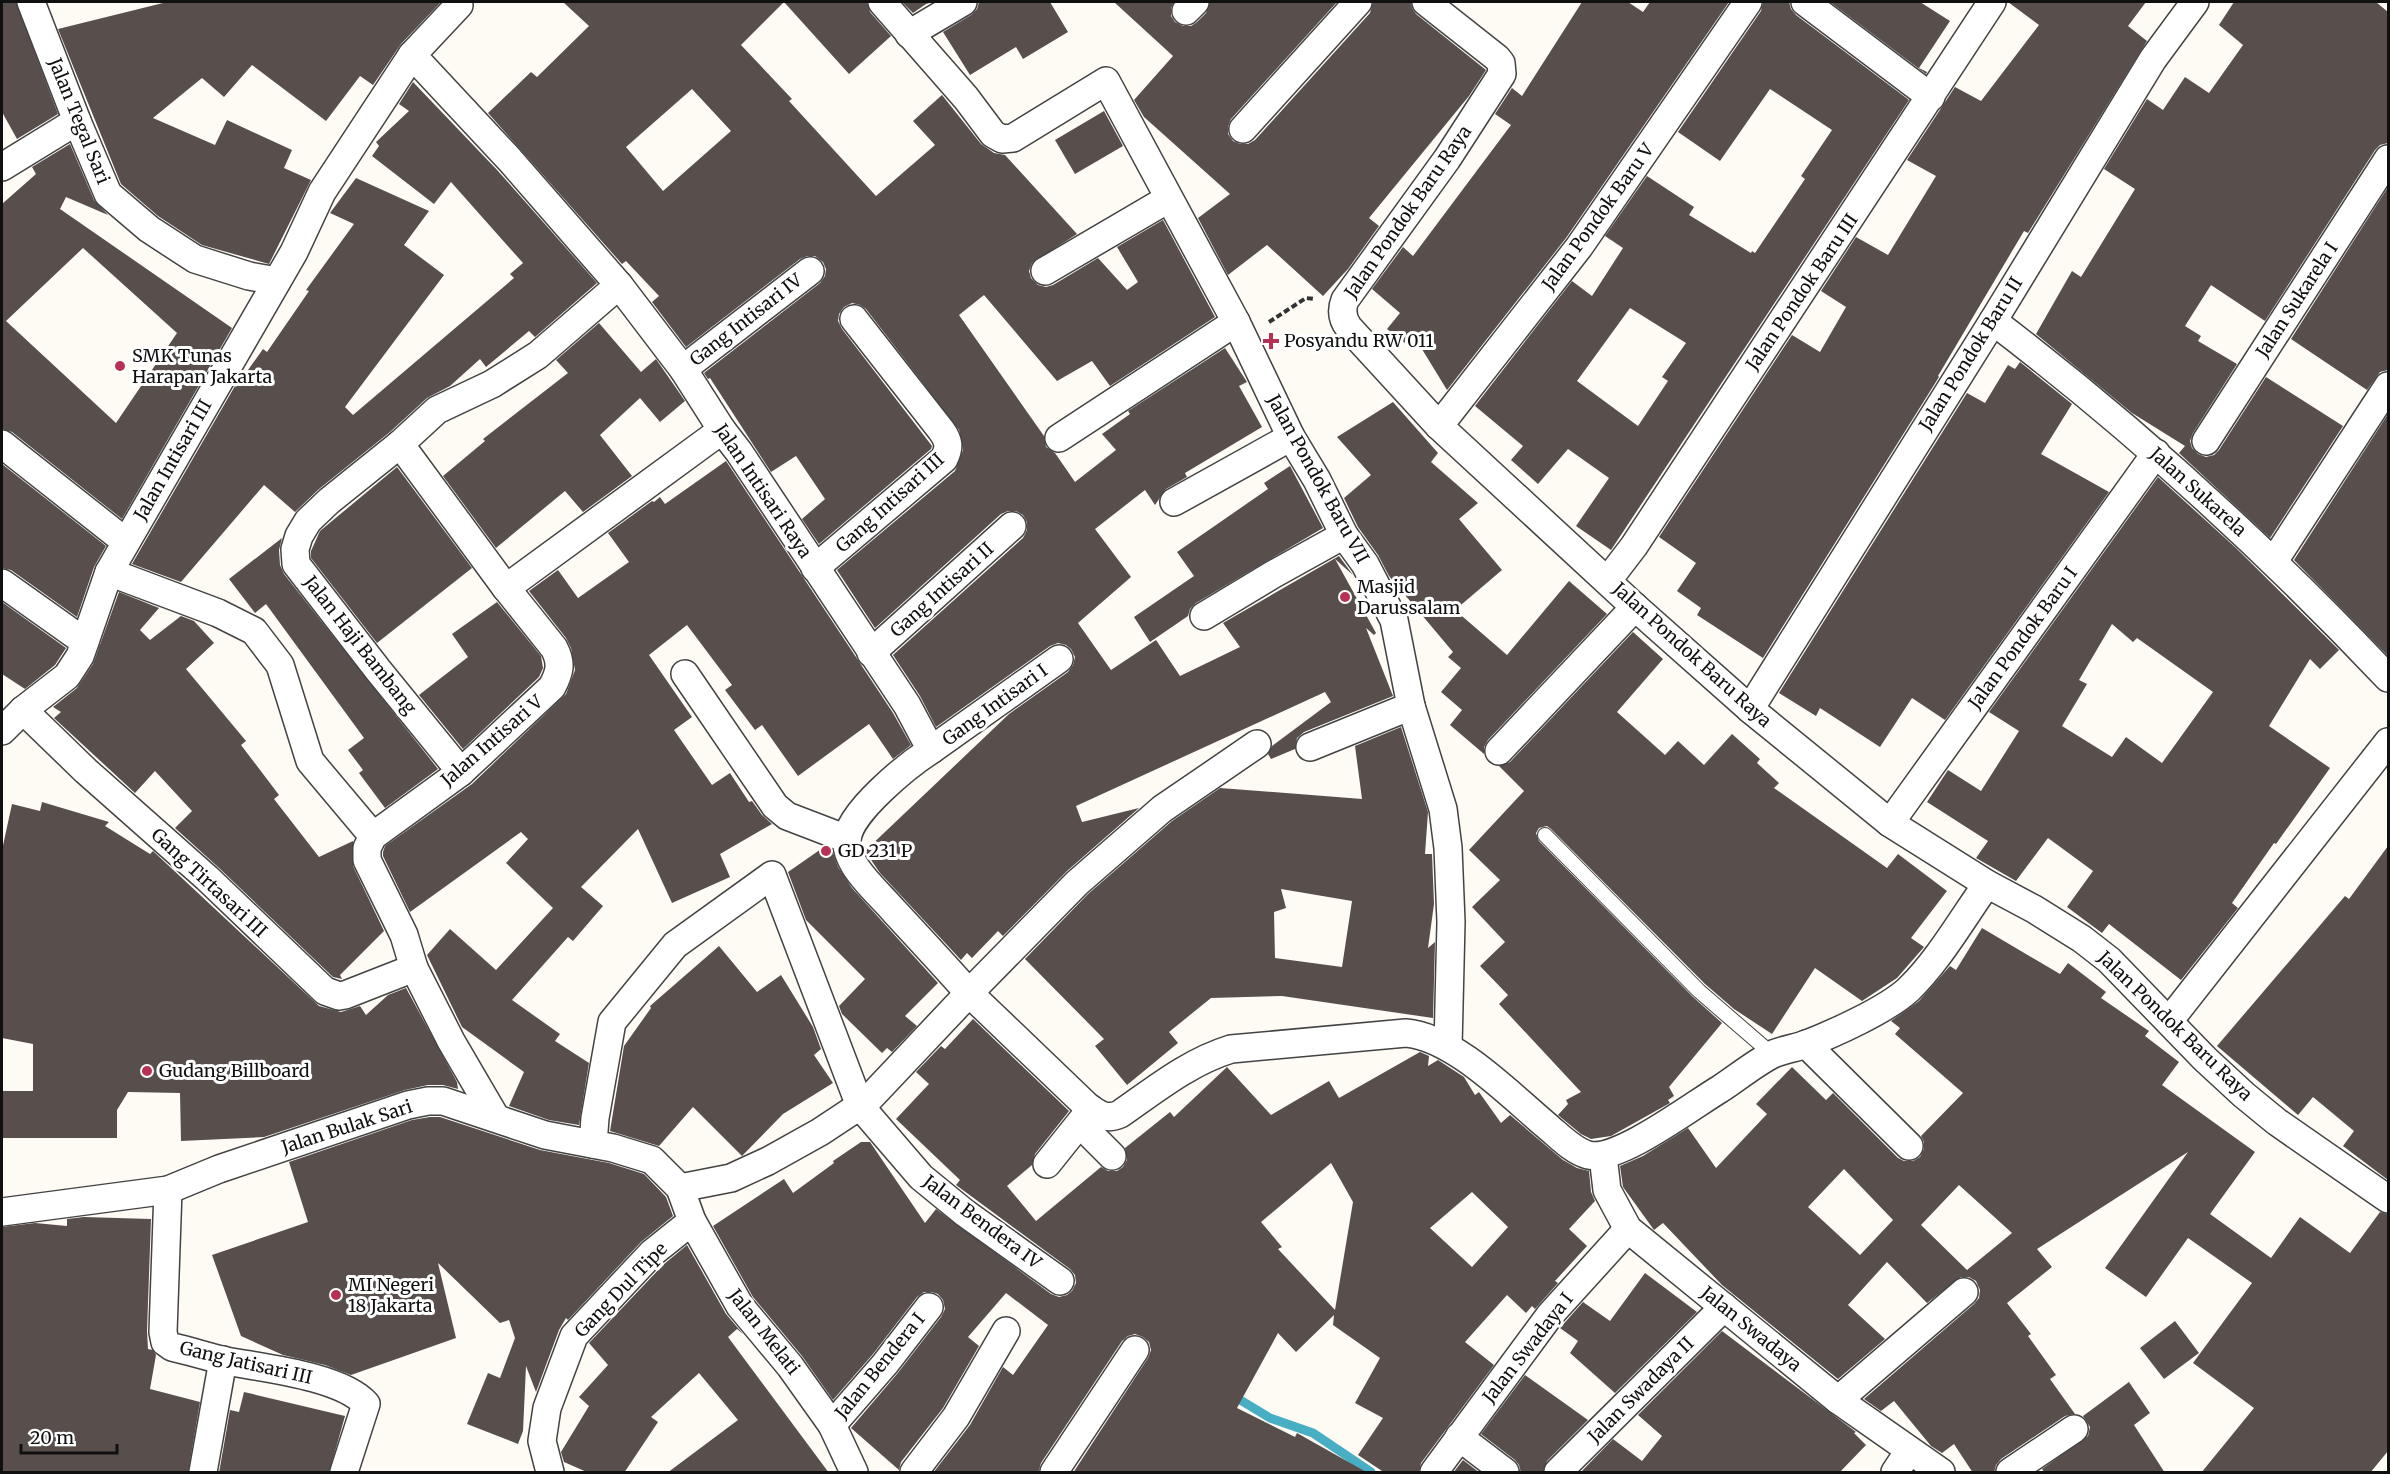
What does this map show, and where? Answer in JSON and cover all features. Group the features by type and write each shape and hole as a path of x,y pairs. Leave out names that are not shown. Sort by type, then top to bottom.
{"street":[{"name":"Jalan Tegal Sari","path":"31,2 108,194 128,213 195,259 249,276 277,281"},
{"path":"882,2 909,34 963,2"},
{"path":"1243,129 1358,2"},
{"name":"Jalan Pondok Baru Raya","path":"1426,2 1497,58 1501,63 1502,74 1447,159 1345,300 1342,313 1349,328 1439,426 1635,607 1750,709 1890,823 1987,884 2082,939 2109,960 2205,1059 2269,1116 2388,1199"},
{"name":"Jalan Pondok Baru V","path":"1439,426 1579,247 1748,2"},
{"path":"1805,2 1931,97"},
{"name":"Jalan Pondok Baru III","path":"1608,580 1640,536 1992,2"},
{"name":"Jalan Pondok Baru II","path":"1750,709 1993,321 2153,59 2195,2"},
{"path":"412,55 459,3"},
{"name":"Jalan Pondok Baru VII","path":"909,34 966,98 993,134 1002,139 1013,138 1106,81 1236,322 1291,437 1317,480 1344,535 1365,564 1394,620 1411,706 1443,809 1448,848 1451,922 1448,1047"},
{"name":"Jalan Intisari III","path":"2,731 23,710 67,676 80,656 109,572 294,252 322,192 412,55"},
{"name":"Jalan Intisari Raya","path":"412,55 510,160 619,285 683,369 907,705 931,750"},
{"path":"2,167 77,121"},
{"name":"Jalan Sukarela I","path":"2206,441 2388,159"},
{"path":"1045,271 1168,199"},
{"name":"Gang Intisari IV","path":"683,369 810,271"},
{"name":"Jalan Haji Bambang","path":"461,772 296,564 295,549 299,536 308,521 329,501 400,444 437,410 492,384 538,355 619,285"},
{"name":"Gang Intisari III","path":"815,568 944,459 949,446 941,430 854,319"},
{"name":"Jalan Sukarela","path":"1993,321 2077,386 2156,453 2274,561 2388,678"},
{"path":"1059,438 1236,322"},
{"path":"2274,561 2388,386"},
{"path":"400,444 506,588 722,430"},
{"path":"1174,502 1291,437"},
{"path":"2,444 126,542"},
{"name":"Jalan Pondok Baru I","path":"1890,823 2156,453"},
{"name":"Gang Intisari II","path":"871,653 1012,526"},
{"path":"1204,616 1344,535"},
{"path":"109,572 218,613 254,631 280,665 310,761 373,836 367,848 367,860 404,935 414,968 496,1118"},
{"path":"2,583 85,642"},
{"name":"Jalan Intisari V","path":"373,836 461,772 552,687 559,675 559,657 554,648 506,588"},
{"path":"1499,751 1635,607"},
{"name":"Gang Intisari I","path":"931,750 1059,659"},
{"path":"685,674 775,806 787,816 847,839"},
{"path":"1310,747 1411,706"},
{"name":"Gang Tirtasari III","path":"23,710 86,771 207,878 325,991 339,996 352,993 414,968"},
{"path":"2169,1021 2388,742"},
{"path":"680,1188 731,1178 768,1161 820,1132 869,1098 1077,883 1154,816 1257,744"},
{"path":"931,750 894,777 855,820 847,839 849,856 855,867 1085,1117 1112,1156"},
{"name":"Jalan Bendera IV","path":"593,1144 612,1022 675,945 772,875 869,1098 921,1178 965,1213 1060,1281"},
{"path":"1085,1117 1114,1117 1183,1069 1208,1056 1231,1049 1406,1033 1421,1034 1467,1059 1567,1143 1589,1155 1603,1156 1631,1144 1773,1054 1806,1044 1877,1010 1907,990 1935,958 1987,884"},
{"path":"1806,1044 1909,1146"},
{"name":"Jalan Bulak Sari","path":"2,1212 168,1190 219,1169 408,1105 428,1101 443,1101 544,1135 637,1154 652,1160 680,1188"},
{"path":"1047,1164 1085,1117"},
{"name":"Jalan Swadaya","path":"1603,1156 1607,1190 1628,1229 1838,1400 1902,1462 1941,1473"},
{"name":"Jalan Melati","path":"680,1188 692,1221 740,1306 790,1366 832,1425 854,1473"},
{"name":"Gang Jatisari III","path":"168,1190 165,1342 172,1347 223,1360 324,1381 361,1398 366,1404 344,1473"},
{"name":"Gang Dul Tipe","path":"550,1473 542,1441 547,1408 574,1336 652,1253 692,1221"},
{"name":"Jalan Swadaya I","path":"1434,1473 1550,1315 1628,1229"},
{"path":"1838,1400 1964,1292"},
{"name":"Jalan Swadaya II","path":"1558,1473 1724,1306"},
{"name":"Jalan Bendera I","path":"832,1425 885,1364 928,1307"},
{"path":"914,1473 956,1417 1006,1331"},
{"path":"1057,1471 1135,1350"},
{"path":"203,1473 223,1360"},
{"path":"2010,1473 2074,1429"},
{"path":"1459,1437 1505,1473"}],"lane":[{"path":"1545,835 1699,991 1773,1054"}],"building":[{"path":"2,2 16,2 58,114 17,139 2,112"},
{"path":"167,2 441,2 401,44 373,85 360,76 326,121 252,65 224,97 202,78 153,118 215,145 227,120 292,150 284,168 311,180 269,264 202,245 158,216 121,184 58,29"},
{"path":"563,2 784,2 741,45 792,99 789,101 876,196 935,145 913,121 942,95 981,144 994,153 1005,155 1077,234 1032,263 1029,271 1031,278 1038,285 1046,287 1053,285 1098,258 1127,290 1138,282 1117,247 1163,220 1215,317 1110,386 1092,361 1057,381 984,295 959,315 1044,436 1046,447 1055,453 1075,482 1116,450 1102,434 1130,414 1128,411 1225,348 1247,382 1239,386 1262,427 1185,473 1187,477 1166,489 1155,505 1145,490 1095,529 1131,577 1078,623 1111,670 1156,640 1180,676 1240,647 1223,623 1339,556 1353,575 1335,559 1376,633 1374,635 1366,628 1393,696 1304,732 1297,738 1295,749 1271,759 1268,754 1272,746 1331,702 1325,692 1076,806 1082,822 1139,808 1067,871 1003,936 998,931 972,958 967,953 961,960 880,873 865,851 1009,714 1068,672 1075,657 1066,645 1058,643 1050,646 936,727 920,696 893,655 1023,538 1027,530 1027,522 1023,515 1016,511 1001,514 875,628 837,570 955,471 963,450 959,430 866,309 852,303 844,307 839,314 838,321 842,329 932,446 819,544 802,519 825,499 796,456 771,472 710,378 708,379 704,373 820,283 825,276 826,269 823,262 815,256 800,259 686,347 652,302 659,296 626,261 622,264 488,113 531,72 537,77 589,26","holes":["692,89 731,131 663,191 626,147"]},
{"path":"784,2 867,2 870,12 891,36 849,74"},
{"path":"902,2 933,2 913,13"},
{"path":"979,2 1050,2 1068,32 1023,59 1016,47 970,75 943,32 971,15 977,9"},
{"path":"1114,2 1174,2 1171,16 1175,22 1183,26 1191,26 1206,13 1210,2 1337,2 1231,119 1228,134 1233,141 1240,144 1248,144 1255,140 1370,13 1373,2 1411,2 1416,14 1486,70 1469,96 1369,218 1379,226 1348,269 1323,296 1267,245 1228,275 1198,218 1230,194 1144,117 1134,100 1173,56"},
{"path":"1582,2 1628,2 1643,12 1650,2 1729,2 1566,238 1447,390 1417,341 1409,346 1387,329 1400,313 1372,289 1403,247 1413,256 1511,125 1495,114 1512,88 1522,96"},
{"path":"1763,2 1789,2 1796,15 1909,100 1611,550 1576,526 1609,478 1568,449 1538,484 1511,460 1523,446 1475,406 1572,281 1592,296 1623,248 1605,236 1647,176 1694,207 1689,215 1751,253 1752,251 1755,253 1805,179 1801,176 1832,130 1770,89 1720,161 1678,132 1761,11","holes":["1630,308 1686,343 1662,377 1668,381 1638,426 1577,381"]},
{"path":"1830,2 1920,2 1950,21 1919,68 1927,72 1926,74"},
{"path":"2008,2 2146,2 2128,26 2147,41 2028,233 2024,231 1939,377 1763,658 1697,615 1701,608 1677,591 1696,563 1659,537 1792,335 1820,352 1846,307 1821,291 1856,237 1888,255 1936,176 1907,160 1955,87 1981,101 2039,25"},
{"path":"2234,2 2376,2 2388,12 2388,143 2380,145 2375,150 2265,321 2211,285 2185,326 2201,336 2198,341 2237,364 2193,433 2190,441 2192,448 2198,454 2206,457 2214,455 2219,450 2266,377 2343,426 2270,538 2179,453 2185,446 2132,413 2036,334 2072,271 2081,277 2135,189 2104,169 2147,99 2163,110 2185,77 2209,93 2243,45 2219,25"},
{"path":"413,82 498,171 597,283 535,337 529,331 486,367 480,359 450,386 427,398 295,512 264,485 181,582 132,564 235,386 263,349 267,352 309,291 306,290 354,224 330,213 356,178 429,211 404,245 444,275 345,407 353,415 514,278 510,274 523,263 451,182 434,204 372,156 379,146 376,142 409,111 399,104"},
{"path":"1104,111 1123,146 1075,174 1055,140"},
{"path":"70,144 94,200 108,215 66,197 60,209 232,328 122,519 12,432 2,429 2,204 36,174 32,167","holes":["83,248 177,333 116,423 6,321"]},
{"path":"2388,187 2388,370 2380,372 2367,390 2291,339"},
{"path":"599,323 641,372 656,359 685,401 660,422 640,398 600,435 632,476 583,512 565,491 496,548 443,476 485,441 483,439 568,373 556,360"},
{"path":"2020,362 2072,404 2041,454 2109,492 1945,720 1912,698 1880,747 1820,708 1816,716 1779,693 1967,393 1985,403 2008,365 2015,369"},
{"path":"1393,402 1438,453 1431,462 1478,503 1459,519 1502,570 1455,610 1507,655 1569,581 1607,614 1488,740 1484,747 1484,754 1450,725 1462,710 1441,692 1461,668 1448,657 1453,652 1389,576 1378,555 1358,527 1344,498 1371,475 1337,437"},
{"path":"2388,414 2388,656 2294,560"},
{"path":"726,461 893,713 911,745 893,759 869,724 798,776 762,725 755,730 725,690 732,685 687,625 649,655 692,717 674,730 712,785 730,773 749,802 752,801 772,824 720,854 730,877 672,903 638,829 581,887 603,906 573,941 568,937 512,1000 560,1034 555,1041 589,1063 579,1125 549,1120 509,1106 524,1072 462,1027 427,955 450,929 496,970 553,908 506,863 528,839 521,832 410,912 383,852 385,846 472,784 566,694 575,670 571,648 566,638 529,591 558,570 578,598 629,562 608,533 652,501 660,497 665,504"},
{"path":"2,464 106,546 94,567 77,617 11,570 2,568"},
{"path":"1290,466 1323,528 1196,603 1190,609 1188,616 1150,642 1134,617 1194,576 1177,552 1268,489 1264,483"},
{"path":"397,467 472,568 377,643 311,558 311,551 320,531"},
{"path":"2158,477 2236,548 2339,650 2320,669 2310,659 2269,726 2330,768 2232,903 2238,908 2181,980 2109,924 2102,933 2067,907 2093,871 2048,838 2016,881 1976,858 1988,841 1927,802 1948,770 1981,791 2019,731 1989,712","holes":["2112,624 2133,642 2137,638 2213,692 2162,763 2126,737 2112,757 2062,726 2087,684 2079,680"]},
{"path":"282,538 279,550 280,565 284,574 438,769 385,808 359,773 363,770 348,750 364,738 266,604 255,613 229,579"},
{"path":"119,592 159,608 140,630 150,640 181,616 194,621 214,643 186,669 246,741 241,745 279,795 274,799 319,857 353,841 353,866 384,931 340,975 342,979 333,977 175,828 192,811 155,771 135,793 54,718 61,712 53,707 77,688 93,664"},
{"path":"2,602 66,648 55,665 25,689 2,674"},
{"path":"497,602 541,656 543,668 539,677 463,749 419,695 468,657 452,634"},
{"path":"1633,632 1663,659 1617,712 1665,755 1678,741 1704,765 1732,734 1760,759 1757,763 1779,783 1774,788 1887,868 1898,854 1947,891 1911,938 1924,947 1897,978 1862,1001 1815,968 1772,1034 1734,1009 1705,984 1551,829 1547,826 1539,828 1536,833 1539,841 1693,997 1722,1023 1669,1087 1674,1096 1668,1100 1670,1103 1611,1136 1591,1139 1581,1134 1558,1115 1568,1104 1566,1100 1581,1092 1499,1004 1508,995 1480,966 1505,942 1472,907 1500,880 1469,850 1524,791 1499,766 1510,762"},
{"path":"1401,727 1428,812 1425,854 1432,854 1434,904 1428,948 1435,942 1433,1018 1282,996 1211,998 1169,1032 1178,1043 1127,1085 1095,1046 1104,1039 1025,959 1088,894 1172,821 1220,788 1362,799 1355,746","holes":["1281,889 1352,901 1342,967 1275,958 1274,912 1286,908"]},
{"path":"42,802 109,822 105,826 150,854 153,851 319,1006 341,1012 360,1006 366,1015 388,995 406,988 457,1082 458,1089 443,1085 428,1085 405,1090 264,1137 181,1141 180,1093 128,1092 117,1110 117,1138 2,1138 2,1091 33,1091 33,1044 2,1038 2,850 12,804 40,811"},
{"path":"2388,846 2388,1180 2343,1146 2354,1131 2313,1097 2298,1115 2217,1046 2345,896 2349,899"},
{"path":"824,847 832,850 838,867 852,888 938,983 905,1016 917,1026 892,1052 887,1048 882,1053 842,1014 839,1006 865,979 806,920 788,872"},
{"path":"1982,928 2060,974 2068,963 2106,992 2101,998 2149,1031 2145,1036 2179,1062 2162,1085 2255,1152 2210,1214 2271,1258 2300,1217 2350,1253 2380,1212 2388,1214 2388,1451 2370,1473 2201,1473 2254,1408 2193,1363 2252,1283 2188,1238 2146,1297 2105,1268 2188,1152 2037,1249 2052,1267 2007,1303 2031,1334 2028,1336 2056,1375 2050,1379 2075,1414 2065,1416 2001,1459 1994,1473 1973,1473 1954,1444 1942,1453 1931,1446 1894,1401 1881,1411 1864,1399 1974,1304 1979,1298 1980,1290 1976,1281 1969,1277 1961,1277 1927,1303 1887,1262 1848,1305 1885,1339 1838,1379 1722,1285 1663,1223 1654,1230 1623,1187 1620,1166 1643,1156 1688,1128 1716,1168 1767,1114 1756,1104 1792,1067 1826,1100 1833,1093 1898,1158 1913,1161 1920,1157 1924,1149 1921,1136 1963,1093 1895,1034 1900,1028 1891,1021 1919,1001 1950,966 1956,970","holes":["1844,1169 1893,1220 1860,1255 1808,1207","1959,1185 2012,1233 1967,1270 1921,1225"]},
{"path":"719,946 757,992 781,975 813,1027 821,1049 814,1055 833,1083 783,1114 742,1156 693,1107 659,1146 610,1131 624,1046 651,1008 650,1006"},
{"path":"973,1019 1069,1111 1035,1154 1032,1165 1007,1186 1036,1221 1101,1167 1108,1171 1117,1171 1123,1167 1127,1160 1125,1148 1170,1112 1174,1117 1227,1067 1271,1115 1329,1081 1339,1098 1420,1052 1429,1056 1428,1066 1438,1060 1464,1077 1475,1095 1479,1092 1501,1123 1510,1115 1563,1160 1577,1168 1589,1171 1591,1192 1595,1201 1569,1229 1587,1246 1555,1281 1558,1283 1535,1309 1532,1306 1526,1313 1507,1295 1465,1342 1494,1365 1421,1463 1419,1473 1385,1473 1358,1455 1383,1418 1355,1403 1380,1358 1333,1325 1334,1315 1296,1352 1278,1333 1237,1408 1295,1437 1297,1433 1368,1473 1073,1473 1148,1358 1151,1350 1149,1342 1135,1334 1122,1341 1041,1463 1038,1473 933,1473 970,1425 1003,1367 1013,1375 1048,1325 1006,1293 968,1337 979,1346 943,1408 901,1462 899,1470 851,1428 941,1317 945,1309 943,1300 938,1294 932,1292 924,1292 917,1297 873,1354 833,1400 802,1356 753,1297 713,1226 784,1179 793,1193 861,1142 870,1142 925,1223 936,1209 1051,1294 1059,1297 1067,1295 1076,1283 1075,1275 1070,1269 956,1185 960,1180 896,1119 929,1084 916,1072 941,1046 945,1049","holes":["1331,1163 1353,1202 1335,1310 1278,1249 1282,1247 1261,1222","1472,1192 1508,1227 1472,1267 1430,1228"]},
{"path":"440,1117 540,1150 609,1163 644,1174 666,1197 673,1216 641,1242 568,1320 566,1318 559,1330 536,1392 526,1366 523,1431 518,1444 467,1424 488,1373 500,1378 515,1338 509,1320 500,1323 438,1263 456,1338 351,1375 325,1365 283,1355 241,1336 212,1255 308,1222 289,1162 412,1120"},
{"path":"84,1217 151,1219 147,1331 148,1349 153,1350 156,1355 150,1389 200,1402 188,1473 2,1473 2,1227 35,1223 67,1226 67,1219"},
{"path":"687,1245 726,1314 743,1334 737,1329 728,1337 829,1473 667,1473 738,1420 699,1373 651,1417 658,1422 624,1473 589,1473 564,1462 561,1452 589,1406 579,1397 608,1365 589,1343 663,1265"},
{"path":"1645,1273 1697,1312 1615,1393 1570,1353 1578,1341 1560,1328 1583,1302 1610,1321"},
{"path":"2175,1321 2199,1353 2164,1379 2140,1348"},
{"path":"1722,1331 1856,1432 1854,1433 1866,1445 1839,1473 1580,1473 1613,1439 1642,1461 1662,1436 1638,1415"},
{"path":"1525,1375 1588,1420 1547,1461 1543,1473 1521,1473 1515,1460 1481,1434"},
{"path":"2129,1382 2150,1413 2134,1425 2165,1473 2045,1473 2042,1469 2088,1436 2090,1427 2083,1416"},
{"path":"244,1392 345,1416 329,1473 219,1473 230,1410 239,1412"},
{"path":"1463,1460 1480,1473 1453,1473"}],"waterway":[{"path":"1232,1395 1270,1418 1313,1433 1371,1472"}],"place":[{"name":"Posyandu RW 011","path":"1271,341"},
{"name":"SMK Tunas Harapan Jakarta","path":"120,366"},
{"name":"Masjid Darussalam","path":"1345,597"},
{"name":"GD 231 P","path":"826,851"},
{"name":"Gudang Billboard","path":"147,1071"},
{"name":"MI Negeri 18 Jakarta","path":"336,1295"}]}
